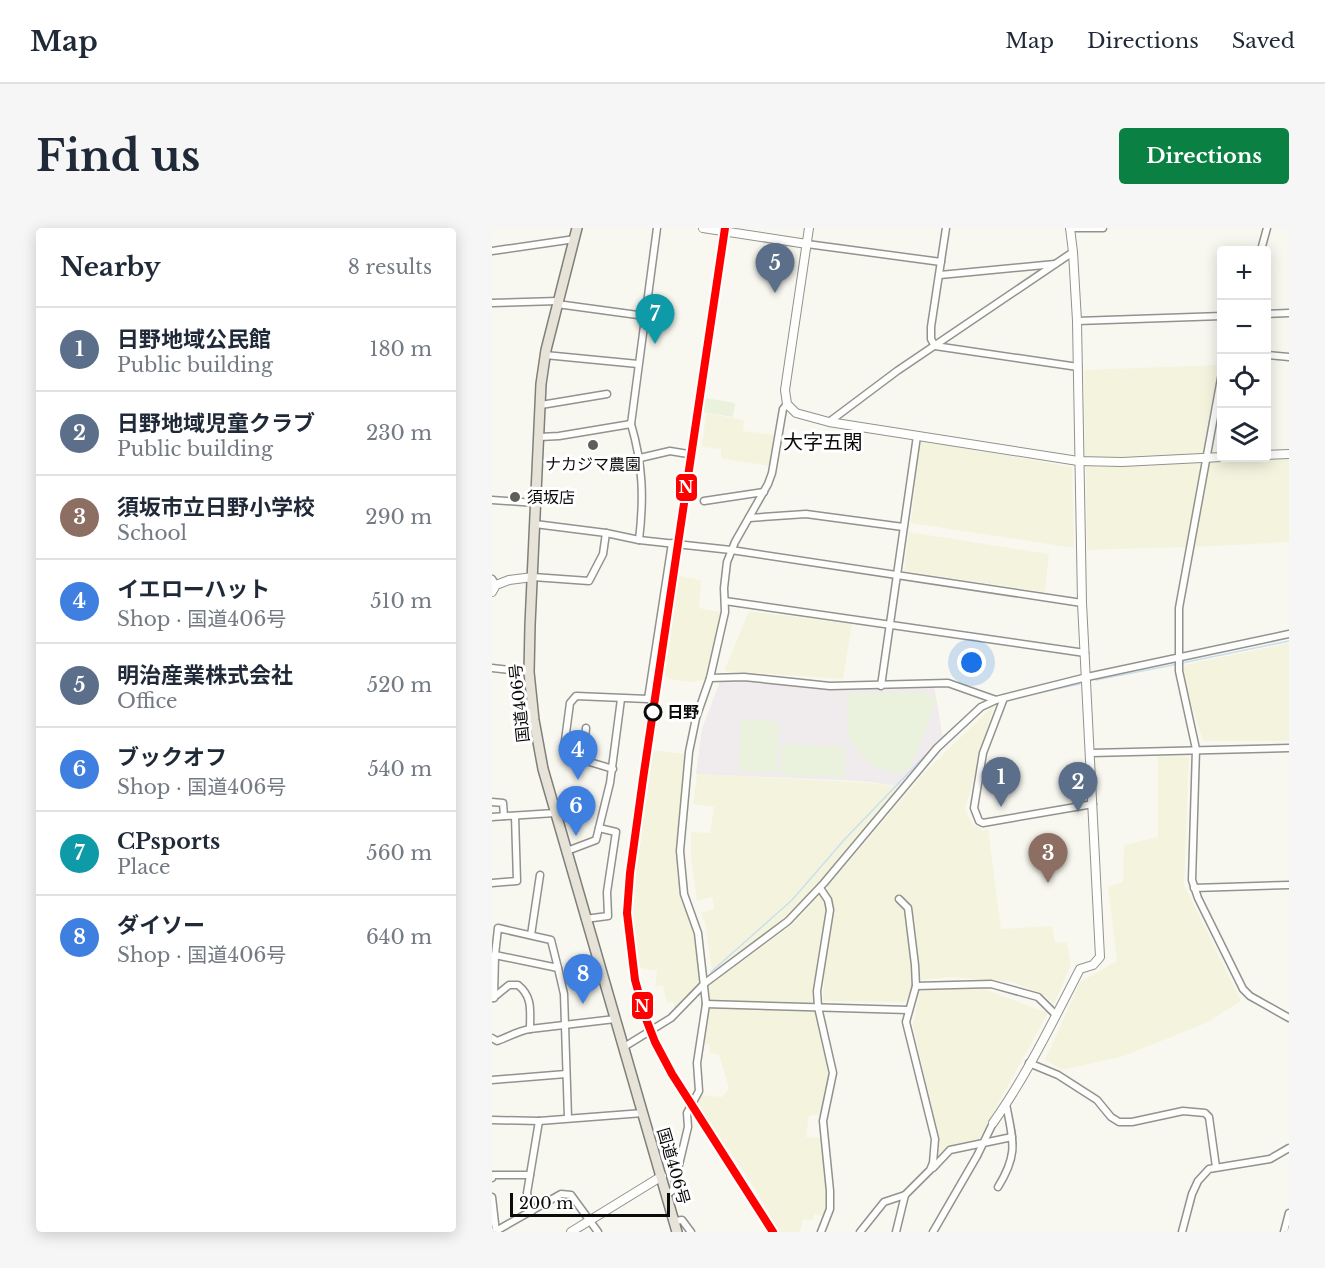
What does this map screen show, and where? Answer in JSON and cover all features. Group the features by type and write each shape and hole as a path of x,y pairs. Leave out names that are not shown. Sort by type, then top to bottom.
{"highway":[{"name":"国道406号","path":"578,228 545,355 540,405 529,672 543,769 677,1232"}],"street":[{"path":"639,540 643,508 640,458 631,424 657,228"},
{"path":"703,228 941,262"},
{"path":"809,228 785,390 787,404 796,413 829,422 1078,461 1122,462 1217,457"},
{"path":"935,346 932,339 932,327 946,228"},
{"path":"933,1232 993,1123 1029,1064 1080,969 1093,965 1100,957 1082,603 1077,321 1070,228 1103,228"},
{"path":"1262,246 1267,228"},
{"path":"492,250 574,239"},
{"path":"829,422 897,371 1073,252"},
{"path":"940,275 1056,264"},
{"path":"492,303 558,302 645,316"},
{"path":"1271,314 1289,313"},
{"path":"1077,321 1217,316"},
{"path":"935,346 1077,368"},
{"path":"545,355 638,364"},
{"path":"1271,355 1289,357"},
{"path":"540,405 607,394"},
{"path":"1217,397 1179,608 1179,661 1196,749 1192,868 1194,888 1243,989 1250,996 1289,1018"},
{"path":"667,1195 673,1190 688,1127 687,1113 699,1091 698,1064 706,1004 698,933 684,894 680,851 689,753 696,718 710,678 725,612 727,562 731,550 764,492 772,473 783,409 787,404"},
{"path":"540,437 631,424"},
{"path":"881,686 917,436"},
{"path":"640,458 670,451 688,454"},
{"path":"1271,455 1289,454"},
{"path":"704,501 764,492"},
{"path":"492,500 536,503"},
{"path":"749,518 806,514 903,527"},
{"path":"535,524 606,533 639,540 731,550 1082,603"},
{"path":"493,585 509,580 533,578 589,581 603,554 606,533"},
{"path":"564,748 570,703 576,696 648,699 672,543"},
{"path":"725,601 1085,653"},
{"path":"624,1047 671,1018 705,983 789,921 820,888 937,748 981,707 996,700 1087,677 1179,661 1289,634"},
{"path":"492,668 529,672"},
{"path":"710,678 744,677 799,684 881,686 948,683 996,700"},
{"path":"1004,698 983,753 974,808 979,821 1093,804"},
{"path":"567,851 596,840 613,770 621,699"},
{"path":"586,728 583,760 613,770"},
{"path":"1091,753 1289,748"},
{"path":"492,802 503,803 504,816"},
{"path":"492,817 555,813"},
{"path":"492,883 517,881 515,816"},
{"path":"585,919 608,916 607,892 616,832 599,828"},
{"path":"531,935 540,875"},
{"path":"1194,888 1289,885"},
{"path":"820,888 828,900 830,910 818,979 818,1007 833,1072 823,1121 830,1209 821,1232"},
{"path":"899,898 908,908 914,941 916,986 906,1022 935,1139 930,1170"},
{"path":"493,998 498,928 551,940 564,994 568,1118"},
{"path":"495,955 558,968"},
{"path":"916,986 992,984 1038,997 1056,1014"},
{"path":"493,998 508,985 521,987 531,999 530,1029"},
{"path":"706,1004 908,1010"},
{"path":"492,1038 497,1041 511,1033 530,1029 615,1019"},
{"path":"1029,1064 1058,1075 1097,1100 1111,1117 1119,1122 1132,1122 1183,1111 1205,1113 1209,1118 1216,1167"},
{"path":"492,1080 566,1074"},
{"path":"998,1187 1007,1172 1014,1151 1006,1104"},
{"path":"492,1120 539,1121 643,1113"},
{"path":"532,1211 527,1193 539,1121"},
{"path":"860,1232 884,1202 905,1195 950,1150 1012,1137"},
{"path":"1182,1232 1192,1194 1198,1181 1209,1169 1270,1160 1289,1148"},
{"path":"492,1178 493,1175 530,1175"},
{"path":"572,1232 662,1176"},
{"path":"492,1197 494,1232 561,1194 571,1195 598,1232"},
{"path":"896,1232 905,1195"},
{"path":"1284,1232 1289,1213"},
{"path":"674,1221 682,1220 691,1232"}],"shaded area":[{"path":"762,680 808,687 934,685 943,739 904,787 860,781 696,774 702,729 720,681"}],"green space":[{"path":"1217,365 1204,454 1125,458 1085,457 1084,370"},
{"path":"705,398 735,403 733,417 703,412"},
{"path":"706,413 744,420 743,431 776,435 770,466 724,459 721,457 721,449 702,447"},
{"path":"920,440 1072,467 1074,548 911,523"},
{"path":"1289,457 1289,542 1194,547 1209,461 1271,462 1271,458"},
{"path":"1202,462 1188,547 1087,550 1086,466 1110,467"},
{"path":"909,532 1049,554 1045,592 904,571"},
{"path":"675,575 701,580 699,608 722,612 707,679 692,682 673,680 663,676"},
{"path":"749,611 852,624 843,679 724,671"},
{"path":"1289,643 1289,741 1203,741 1179,666"},
{"path":"918,691 930,694 936,701 919,748 908,770 890,772 881,769 858,751 849,735 847,698 852,694"},
{"path":"994,705 965,809 972,824 984,831 988,828 1001,929 1052,926 1055,942 1067,943 1071,965 1054,1004 1044,995 1013,982 948,977 920,980 905,1002 823,1001 825,943 817,1004 709,1002 708,985 792,925 823,892 827,898 827,887 924,773"},
{"path":"741,719 775,721 779,724 777,772 739,771"},
{"path":"782,744 845,747 845,777 780,774"},
{"path":"651,750 685,754 677,853 680,887 693,929 701,980 700,984 675,1009 673,1002 667,1003 663,985 655,987 657,971 640,968 633,921 631,894"},
{"path":"1158,756 1189,757 1184,885 1241,1001 1206,1023 1124,1056 1062,1070 1045,1060 1080,982 1117,961 1108,887 1123,882 1124,845 1158,837"},
{"path":"697,774 859,782 904,787 854,849 785,921 720,970 714,971 711,966 705,922 701,913 714,909 712,897 697,901 691,859 691,832 710,833 714,807 693,804"},
{"path":"984,989 1048,1013 979,1139 951,1146 939,1157 937,1134 913,1025 920,990"},
{"path":"710,1007 815,1009 818,1011 832,1064 823,1114 809,1116 806,1137 822,1138 827,1180 827,1207 826,1217 815,1214 812,1221 803,1219 800,1232 779,1232 754,1187 696,1103 702,1095 722,1097 729,1089 719,1055 710,1053 709,1044 704,1044"}],"waterway":[{"path":"1182,663 1289,641"},
{"path":"1096,680 1178,664"},
{"path":"1019,697 1080,684"},
{"path":"711,972 792,900 844,840 962,720"}],"transit line":[{"name":"N","path":"725,228 643,779 627,913 635,980 655,1042 672,1074 773,1232"}],"place":[{"name":"明治産業株式会社","path":"775,293"},
{"name":"CPsports","path":"655,344"},
{"name":"ナカジマ農園","path":"593,445"},
{"name":"須坂店","path":"515,497"},
{"name":"日野","path":"653,712"},
{"name":"イエローハット","path":"578,780"},
{"name":"日野地域公民館","path":"1001,807"},
{"name":"日野地域児童クラブ","path":"1078,812"},
{"name":"ブックオフ","path":"576,836"},
{"name":"須坂市立日野小学校","path":"1048,883"},
{"name":"ダイソー","path":"583,1004"}],"district":[{"name":"大字五閑","path":"823,442"}]}
